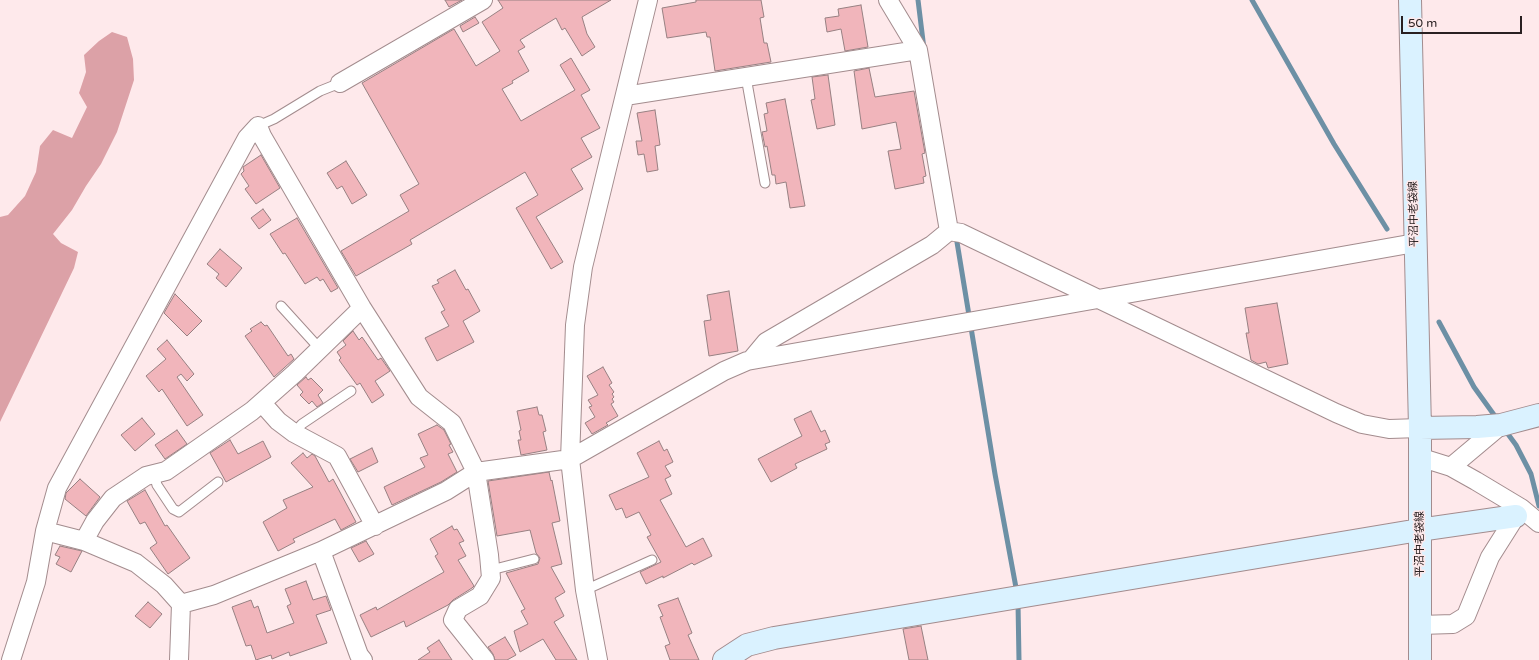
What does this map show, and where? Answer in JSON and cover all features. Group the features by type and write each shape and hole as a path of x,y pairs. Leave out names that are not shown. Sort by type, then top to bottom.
{"street":[{"path":"340,84 483,0"},
{"path":"598,660 585,590 570,459 575,325 583,267 648,0"},
{"path":"888,0 918,50 949,231"},
{"name":"平沼中老袋線","path":"1410,0 1420,428 1420,660"},
{"path":"625,96 918,50"},
{"path":"11,660 36,582 45,531 57,488 247,138 258,126 262,136 362,308 419,397 452,423 476,472 491,578 480,596 458,609 453,620 485,660"},
{"path":"751,360 766,342 932,245 949,231 961,233 1336,413 1362,424 1389,429 1477,427 1501,425 1539,416"},
{"path":"181,604 214,595 321,551 375,526 446,490 476,472 570,459 724,371 751,360 1415,243"},
{"path":"84,541 95,522 114,498 146,476 166,471 252,411 320,349 362,308"},
{"path":"262,402 278,421 294,433 337,456 375,526"},
{"path":"1451,467 1501,425"},
{"path":"1419,457 1451,467 1519,512 1539,523"},
{"path":"724,660 747,645 774,638 1420,530 1519,512"},
{"path":"1420,625 1452,624 1466,616 1490,557 1519,512"},
{"path":"45,531 84,541 136,563 164,585 181,604 179,660"},
{"path":"321,551 359,655 363,660"}],"lane":[{"path":"746,77 764,183"},
{"path":"258,126 274,119 320,91 340,84"},
{"path":"281,306 320,349"},
{"path":"294,433 302,424 351,391"},
{"path":"154,474 157,485 173,509 179,512 203,496 218,482"},
{"path":"490,570 534,559"},
{"path":"585,590 652,560"}],"shaded area":[{"path":"112,32 127,37 133,59 134,80 117,132 101,164 72,210 53,234 61,243 78,252 74,268 0,422 0,217 8,215 25,196 36,172 40,146 53,130 72,138 87,107 79,93 86,72 84,55 99,41"}],"building":[{"path":"445,0 462,0 449,7"},
{"path":"498,0 611,0 582,17 587,34 595,47 582,56 565,28 562,30 556,18 520,40 525,47 518,51 529,71 502,89 521,121 575,90 560,65 571,58 590,90 581,95 600,128 581,138 592,157 571,169 583,189 536,217 563,262 551,269 516,208 538,195 525,172 410,240 412,244 356,276 341,251 409,211 400,195 419,184 362,83 454,29 476,66 500,51 482,22 503,8"},
{"path":"696,0 761,0 764,17 760,18 764,43 767,43 771,62 715,71 710,37 707,37 706,32 667,38 662,8 696,2"},
{"path":"861,5 868,47 845,51 841,29 827,32 825,18 839,16 838,9"},
{"path":"475,17 479,23 463,32 460,26"},
{"path":"869,68 875,97 914,91 925,153 922,154 926,176 923,177 924,183 895,189 888,151 901,149 896,122 862,129 854,71"},
{"path":"828,75 835,125 817,129 811,100 815,99 812,77"},
{"path":"785,99 805,206 790,208 786,182 776,184 775,175 772,175 767,146 765,147 762,132 767,131 764,114 768,113 766,103"},
{"path":"655,110 660,145 655,146 658,170 647,172 644,154 638,155 636,141 642,141 637,113"},
{"path":"261,155 280,188 256,204 245,189 249,186 241,174 244,171 243,167"},
{"path":"346,161 367,195 352,204 342,186 337,189 327,173"},
{"path":"263,209 271,220 259,229 251,218"},
{"path":"297,218 338,288 331,292 323,279 320,281 317,277 305,284 285,253 283,254 270,234"},
{"path":"220,249 242,268 226,287 216,278 219,274 207,264"},
{"path":"455,270 466,290 468,289 480,311 463,321 474,342 437,361 425,338 449,326 441,312 445,310 432,286 439,283 437,280"},
{"path":"729,291 738,351 709,356 704,321 711,320 707,295"},
{"path":"175,294 202,321 187,336 164,313"},
{"path":"1277,303 1288,364 1268,368 1266,362 1258,364 1251,360 1246,333 1249,333 1245,308"},
{"path":"261,322 265,326 267,325 288,356 291,354 294,359 274,377 245,336 252,331 250,329"},
{"path":"353,331 359,340 362,337 378,360 381,358 390,371 375,381 384,395 372,403 360,383 357,385 339,360 341,358 337,352 346,345 343,341"},
{"path":"167,340 194,374 187,381 181,374 177,377 203,415 187,426 162,389 159,392 146,376 166,359 157,349"},
{"path":"603,367 612,383 609,385 614,392 612,394 614,397 612,399 614,402 611,404 618,416 606,423 608,425 592,434 585,423 595,417 589,407 592,406 588,400 598,395 587,376"},
{"path":"306,377 308,380 311,378 323,390 318,395 323,403 317,407 312,401 309,404 300,395 303,392 297,385"},
{"path":"537,407 539,415 542,415 546,431 543,432 547,450 521,455 518,440 521,440 519,431 521,430 517,411"},
{"path":"811,411 821,432 825,430 830,442 825,444 827,449 795,464 797,468 771,482 758,459 802,436 794,419"},
{"path":"142,418 155,434 135,451 121,435"},
{"path":"437,425 444,430 451,444 449,445 453,452 448,454 457,472 441,482 392,505 384,487 425,467 420,458 428,455 418,434"},
{"path":"177,430 187,444 165,459 155,445"},
{"path":"230,440 238,454 263,441 271,457 226,482 210,453"},
{"path":"659,441 664,451 667,449 673,462 665,466 671,476 665,479 672,494 660,500 686,547 703,538 712,556 694,565 692,563 663,578 663,576 646,584 640,572 661,562 647,537 651,535 639,512 626,518 622,508 616,510 609,495 649,477 637,453"},
{"path":"372,448 378,462 358,472 350,459"},
{"path":"303,453 307,458 312,454 315,456 329,482 333,479 356,522 341,530 335,519 293,539 295,542 278,551 263,522 287,508 283,500 313,487 291,463"},
{"path":"549,472 560,521 552,523 562,564 551,567 565,592 555,598 564,616 554,622 577,660 556,660 543,639 520,652 514,631 528,624 521,611 525,609 506,573 538,564 540,558 536,553 530,530 497,536 488,481"},
{"path":"80,479 100,497 86,516 65,499 66,493"},
{"path":"145,490 165,526 167,525 190,558 168,574 150,548 157,543 145,522 140,524 127,501"},
{"path":"452,526 454,530 457,529 464,541 459,543 466,556 458,560 474,586 448,605 406,627 404,621 371,637 360,615 376,607 377,610 444,572 435,556 438,554 430,539"},
{"path":"366,541 374,554 359,562 351,548"},
{"path":"60,546 82,551 71,572 56,564 60,557 55,555"},
{"path":"306,581 313,600 326,596 331,610 316,615 327,643 290,656 289,652 272,659 271,655 256,660 251,645 246,646 232,607 251,600 254,608 258,606 267,633 294,623 287,606 291,604 285,589"},
{"path":"678,598 692,633 688,635 699,660 670,660 665,646 670,644 660,617 663,616 658,605"},
{"path":"148,602 162,614 150,628 135,616"},
{"path":"921,626 928,660 909,660 903,629"},
{"path":"505,637 516,655 507,660 495,660 488,647"},
{"path":"439,640 452,660 418,660 430,652 427,648"}],"waterway":[{"path":"918,0 924,49"},
{"path":"1252,0 1334,144 1387,229"},
{"path":"956,236 995,474 1017,593"},
{"path":"1439,322 1474,387 1497,419"},
{"path":"1505,430 1516,445 1531,474 1539,506"},
{"path":"1018,603 1019,660"}]}
